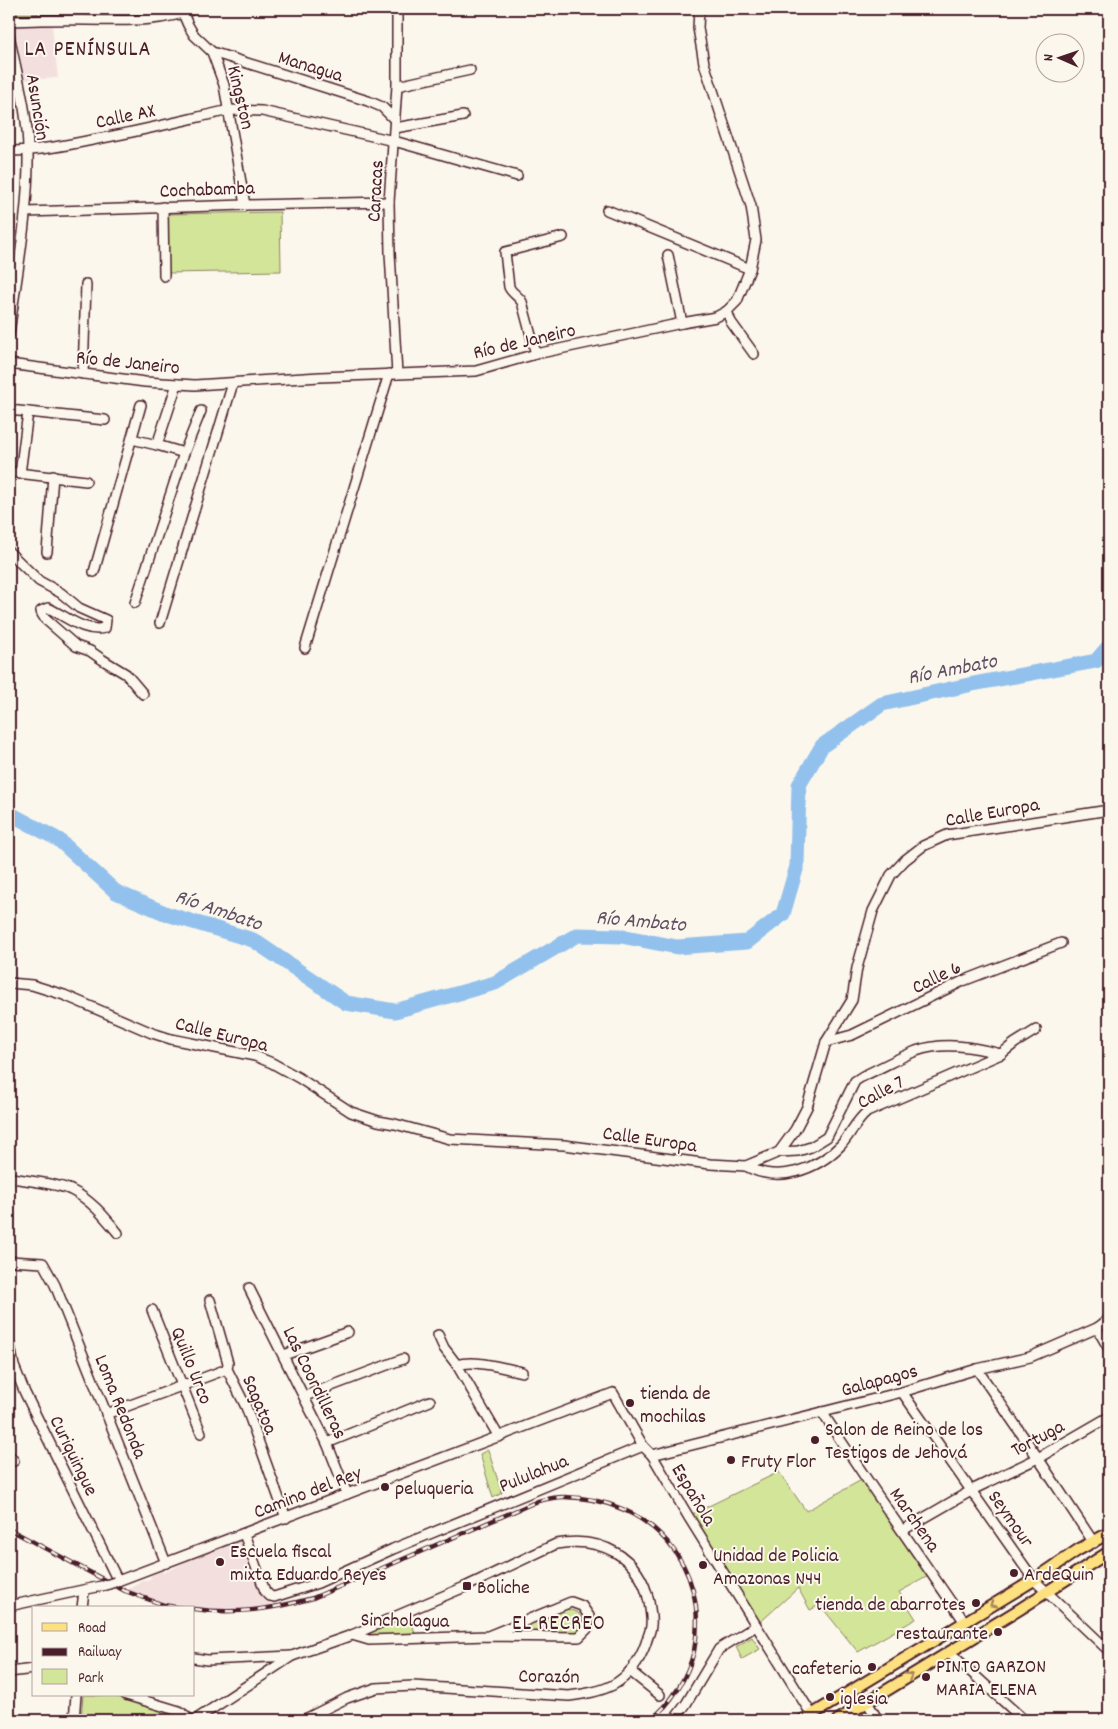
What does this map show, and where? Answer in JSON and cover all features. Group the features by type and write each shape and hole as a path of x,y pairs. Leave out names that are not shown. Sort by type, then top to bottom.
{"main road":[{"path":"807,1717 1034,1580 1078,1550 1109,1532"},
{"path":"838,1720 1109,1552"}],"street":[{"path":"43,9 45,19"},
{"path":"9,21 45,19 138,20 194,9"},
{"name":"Caracas","path":"393,374 389,202 397,86 397,9"},
{"path":"699,9 699,36 704,63 751,206 754,221 756,240 750,269 737,302 727,311 731,322 754,354"},
{"name":"Kingston","path":"182,11 194,35 212,52 224,85 245,205"},
{"name":"Asunción","path":"9,34 27,132 28,151 26,212 9,334"},
{"name":"Managua","path":"212,52 368,101 382,107 395,124"},
{"path":"397,86 470,70"},
{"path":"9,86 19,86"},
{"name":"Calle AX","path":"9,151 28,151 148,129 229,110 262,111 394,140 517,176"},
{"path":"395,124 462,116"},
{"name":"Cochabamba","path":"26,212 389,202"},
{"path":"164,207 164,276"},
{"path":"607,210 750,269"},
{"path":"536,354 522,302 519,296 511,292 509,287 505,252 563,237"},
{"path":"668,256 682,323"},
{"path":"83,374 86,284"},
{"name":"Río de Janeiro","path":"9,364 145,382 177,384 476,371 536,354 682,323 710,319 727,311"},
{"path":"305,648 393,374"},
{"path":"160,623 233,383"},
{"path":"157,445 177,384"},
{"path":"94,572 141,405"},
{"path":"9,410 105,420"},
{"path":"20,474 28,412"},
{"path":"135,603 184,453 201,412"},
{"path":"132,439 184,453"},
{"path":"9,472 86,481"},
{"path":"47,552 54,476"},
{"path":"9,552 39,581 61,593 79,608 106,620 105,628 98,630 72,622 48,608 41,611 45,618 76,646 90,651 126,674 143,694"},
{"name":"Calle Europa","path":"9,983 32,985 64,995 152,1033 255,1056 299,1078 351,1112 378,1121 450,1139 564,1145 710,1164 746,1166 779,1152 795,1130 807,1107 826,1042 852,1000 857,968 873,911 891,875 905,860 923,846 947,835 1109,810"},
{"name":"Calle 6","path":"826,1042 852,1035 963,982 1061,944"},
{"name":"Calle 7","path":"746,1166 754,1170 778,1174 800,1171 824,1160 842,1144 867,1112 1001,1054 1014,1043 1036,1030"},
{"path":"779,1152 798,1151 811,1147 826,1137 855,1081 918,1051 948,1046 975,1047 1001,1054"},
{"path":"9,1177 70,1190 86,1200 101,1213 118,1233"},
{"name":"Loma Redonda","path":"9,1261 43,1263 55,1285 166,1562"},
{"name":"Las Coordilleras","path":"249,1288 305,1396 327,1443 347,1494"},
{"path":"210,1300 228,1363 227,1370"},
{"name":"Quillo Urco","path":"152,1310 201,1433"},
{"name":"Galapagos","path":"652,1455 902,1392 1030,1357 1097,1328 1109,1319"},
{"path":"1097,1328 1109,1349"},
{"path":"284,1355 348,1332"},
{"path":"438,1335 444,1348 457,1365 499,1437"},
{"name":"Curiquingue","path":"9,1341 14,1366 113,1582"},
{"path":"305,1396 403,1359"},
{"path":"457,1365 465,1363 488,1365 522,1372"},
{"name":"Sagatoa","path":"106,1414 227,1370 246,1407 286,1518"},
{"path":"977,1370 1094,1542"},
{"name":"Seymour","path":"902,1392 1034,1580 1109,1651"},
{"name":"Camino del Rey","path":"9,1606 84,1591 113,1582 613,1393"},
{"name":"Española","path":"613,1393 643,1446 652,1455 756,1626 807,1717"},
{"path":"327,1443 430,1401"},
{"name":"Marchena","path":"822,1412 865,1478 903,1530 964,1621"},
{"name":"Tortuga","path":"903,1530 972,1490 1038,1458 1109,1417"},
{"name":"Pululahua","path":"244,1534 265,1591 274,1597 318,1583 393,1549 643,1446"},
{"name":"Corazón","path":"302,1720 312,1717 347,1698 376,1688 413,1686 569,1696 592,1693 614,1684 630,1670 641,1656 652,1625 647,1592 630,1562 616,1552 601,1546 570,1542 556,1544 467,1586 352,1635"},
{"path":"82,1606 84,1591"},
{"name":"Sincholagua","path":"196,1720 292,1656 352,1635 369,1640 488,1636 579,1637 588,1628 589,1616 582,1606 571,1602 488,1636"},
{"path":"674,1720 686,1704 719,1649 756,1626"},
{"path":"948,1652 1024,1720"},
{"path":"195,1658 207,1660 292,1656"},
{"path":"9,1672 32,1669"},
{"path":"630,1670 660,1695"},
{"path":"71,1720 76,1696"},
{"path":"129,1696 179,1712 189,1720"},
{"path":"867,1702 878,1720"}],"shaded area":[{"path":"14,25 52,26 58,78 24,80"},
{"name":"Escuela fiscal mixta Eduardo Reyes","path":"244,1534 270,1596 270,1609 236,1613 200,1610 195,1609 195,1606 164,1605 125,1591 144,1579 145,1581 151,1578 150,1576 162,1571 163,1573"}],"green space":[{"path":"9,9 37,9 38,14 9,14"},
{"path":"280,212 281,271 168,273 167,214"},
{"path":"488,1450 502,1493 493,1498 480,1454"},
{"path":"779,1472 806,1511 865,1478 932,1574 899,1592 916,1619 858,1652 820,1605 810,1610 798,1588 756,1626 688,1516"},
{"path":"567,1609 577,1612 582,1618 581,1629 575,1634 508,1634"},
{"path":"411,1615 415,1635 368,1638 368,1634"},
{"path":"752,1637 760,1649 742,1659 736,1647"},
{"path":"83,1696 115,1696 170,1712 174,1720 81,1720"}],"waterway":[{"name":"Río Ambato","path":"9,813 59,840 116,892 167,914 253,940 346,1003 395,1011 495,983 577,935 621,936 677,947 747,942 783,914 797,866 799,785 822,746 882,704 973,684 1096,661 1109,646"}],"railway":[{"path":"195,1609 209,1611 254,1610 313,1598 538,1501 564,1497 595,1500 623,1509 647,1523 668,1542 683,1565 693,1591 697,1620 694,1651 691,1661 683,1680 672,1698 650,1720"},
{"path":"9,1529 125,1591 170,1606"}],"place":[{"name":"tienda de mochilas","path":"630,1403"},
{"name":"Salon de Reino de los Testigos de Jehová","path":"815,1440"},
{"name":"Fruty Flor","path":"731,1460"},
{"name":"peluqueria","path":"385,1487"},
{"name":"Escuela fiscal mixta Eduardo Reyes","path":"220,1562"},
{"name":"Unidad de Policia Amazonas N44","path":"703,1565"},
{"name":"ArdeQuin","path":"1014,1573"},
{"name":"Boliche","path":"467,1586"},
{"name":"tienda de abarrotes","path":"976,1603"},
{"name":"restaurante","path":"998,1632"},
{"name":"cafeteria","path":"872,1667"},
{"name":"PINTO GARZON MARIA ELENA","path":"926,1677"},
{"name":"iglesia","path":"830,1697"}],"district":[{"name":"LA PENÍNSULA","path":"88,47"},
{"name":"EL RECREO","path":"559,1622"}]}
